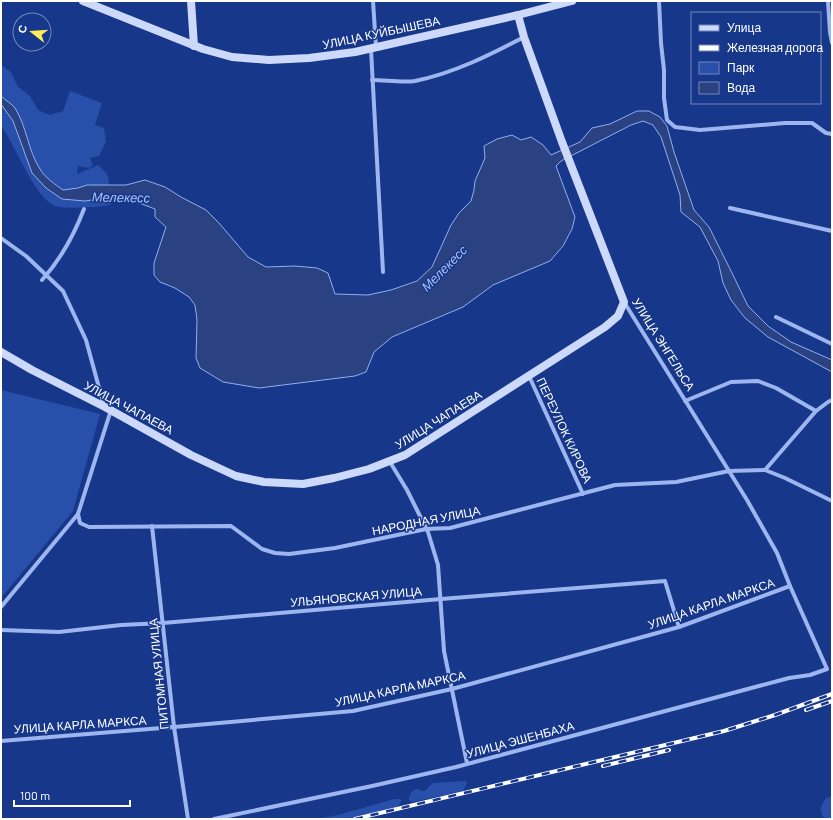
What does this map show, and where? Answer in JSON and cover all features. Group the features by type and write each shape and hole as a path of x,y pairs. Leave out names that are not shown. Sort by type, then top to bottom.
{"street":[{"name":"УЛИЦА КУЙБЫШЕВА","path":"83,1 194,46 232,57 269,60 309,58 373,48 518,15 572,1"},
{"path":"191,1 194,46"},
{"path":"373,1 372,80 383,272"},
{"path":"659,1 664,70 664,98 667,120 676,128 700,130 786,123 812,123 826,133 832,134"},
{"path":"828,1 832,43"},
{"name":"УЛИЦА ЭНГЕЛЬСА","path":"518,15 524,37 562,142 624,302 778,553 790,586 827,669"},
{"path":"372,80 414,81 485,58 524,37"},
{"path":"730,208 832,231"},
{"path":"42,280 47,275 73,236 84,209"},
{"path":"1,238 26,256 64,291 82,333 108,409 78,514 1,607"},
{"name":"УЛИЦА ЧАПАЕВА","path":"1,352 191,455 236,476 264,482 303,484 334,478 390,462 405,455 605,327 618,316 624,302"},
{"path":"776,317 832,344"},
{"name":"ПЕРЕУЛОК КИРОВА","path":"529,376 583,494"},
{"path":"685,401 731,382 758,381 776,388 816,411"},
{"path":"765,470 816,411 832,400"},
{"path":"390,462 407,490 426,529 438,565 444,651 467,763"},
{"name":"НАРОДНАЯ УЛИЦА","path":"78,514 80,524 89,527 231,526 262,549 275,553 289,554 335,548 426,529 450,528 615,485 676,482 729,471 765,470 832,501"},
{"name":"ПИТОМНАЯ УЛИЦА","path":"152,526 174,727 188,819"},
{"name":"УЛЬЯНОВСКАЯ УЛИЦА","path":"1,630 59,632 121,625 163,623 441,599 665,582 680,627"},
{"name":"УЛИЦА КАРЛА МАРКСА","path":"1,741 353,711 452,689 680,627 790,586"},
{"name":"УЛИЦА ЭШЕНБАХА","path":"214,819 372,786 467,763 789,678 810,675 827,669"}],"green space":[{"path":"1,65 11,72 18,87 30,96 38,110 50,115 63,111 70,91 102,103 95,125 104,128 106,142 99,156 90,158 93,165 89,168 78,166 77,174 98,165 108,176 109,183 105,197 111,205 85,208 59,207 50,203 34,185 7,134 1,126"},
{"path":"1,390 100,414 73,511 1,598"},
{"path":"465,781 467,783 463,791 412,802 409,800 410,794 413,791 417,789 425,791 433,783"},
{"path":"832,796 832,819 825,819 821,811 822,806 826,798"},
{"path":"394,799 402,800 398,806 392,809 347,819 315,819 338,815"}],"water":[{"name":"Мелекесс","path":"1,96 14,106 19,115 33,155 42,172 50,181 63,190 87,185 126,185 145,180 165,187 206,210 248,257 266,267 295,266 317,268 328,273 335,294 368,295 391,290 417,281 432,267 451,225 459,213 471,201 475,181 485,158 484,146 497,139 512,135 521,140 531,137 543,145 551,155 580,142 592,128 610,124 637,111 649,111 660,117 667,126 674,152 694,210 709,227 748,306 768,326 791,342 832,360 832,372 768,337 745,318 731,300 723,283 718,261 700,227 681,212 680,195 661,137 653,125 643,121 631,125 561,161 556,166 575,217 572,229 563,246 550,261 493,285 463,307 392,337 374,352 366,372 355,376 259,388 223,382 200,368 196,358 197,320 195,305 189,297 175,288 160,282 154,275 154,263 166,227 155,217 155,209 134,201 105,198 85,201 62,199 46,188 32,173 13,121 1,104"}],"railway":[{"path":"355,819 724,731 775,715 832,694"},
{"path":"806,710 832,701"},
{"path":"603,766 669,750"}]}
